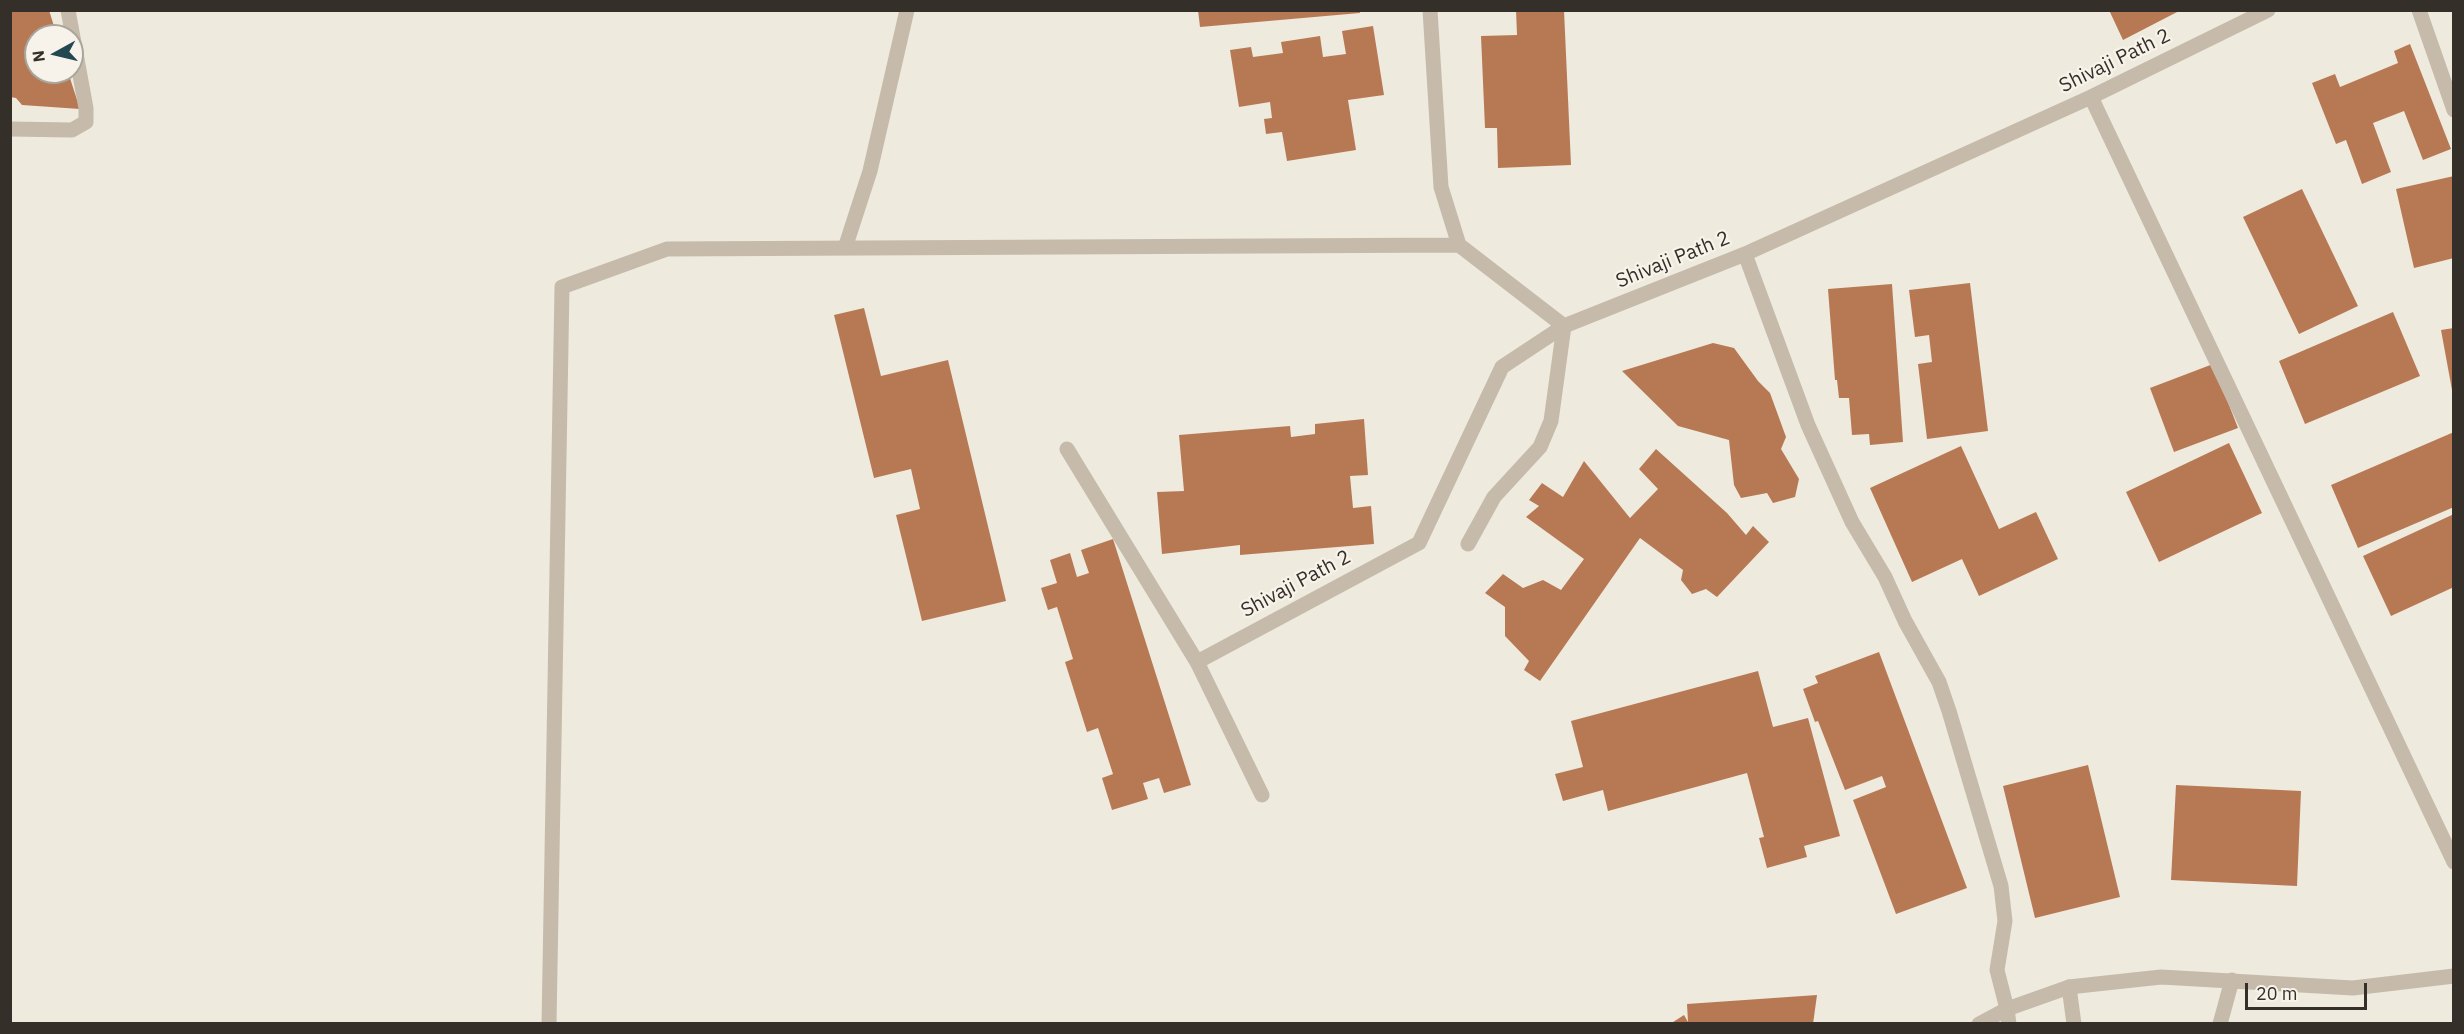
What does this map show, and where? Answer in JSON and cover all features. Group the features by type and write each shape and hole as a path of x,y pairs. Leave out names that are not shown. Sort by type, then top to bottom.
{"street":[{"path":"10,129 72,130 86,122 86,108 68,10"},
{"path":"845,248 870,171 907,10"},
{"path":"1430,10 1441,187 1459,245 1564,326 1551,421 1540,447 1494,497 1468,544"},
{"name":"Shivaji Path 2","path":"1197,662 1419,543 1502,367 1564,326 1745,254 2091,97 2268,10"},
{"path":"2419,10 2454,110"},
{"path":"2091,97 2454,862"},
{"path":"549,1023 562,287 667,249 1459,245"},
{"path":"1745,254 1813,436 1852,522 1886,577 1905,621 1939,681 2001,886 2006,921 1997,970 2008,1016"},
{"path":"1067,449 1197,662 1262,795"},
{"path":"1979,1023 2008,1016 2069,987 2161,977 2354,988 2454,976"},
{"path":"2220,1023 2232,980"},
{"path":"2069,987 2074,1023"}],"building":[{"path":"10,10 49,10 53,24 24,24 24,84 72,84 80,109 22,105 16,98 10,97"},
{"path":"1198,10 1360,10 1360,13 1200,27"},
{"path":"1516,10 1564,10 1571,165 1498,168 1497,128 1485,128 1481,36 1517,35"},
{"path":"2109,10 2181,10 2123,40"},
{"path":"1373,26 1384,95 1348,100 1356,150 1287,161 1282,132 1266,134 1264,119 1272,118 1270,102 1239,107 1230,50 1251,47 1253,57 1283,53 1281,42 1320,36 1323,57 1346,54 1342,31"},
{"path":"2410,44 2451,149 2423,160 2404,111 2373,123 2391,172 2362,184 2346,140 2336,144 2312,83 2335,74 2340,87 2398,63 2394,51"},
{"path":"2454,176 2454,258 2414,268 2396,189"},
{"path":"2302,189 2358,306 2299,334 2243,217"},
{"path":"1970,283 1988,431 1927,439 1918,364 1932,362 1929,335 1915,337 1909,290"},
{"path":"1892,284 1903,442 1870,445 1869,434 1852,435 1849,398 1839,398 1837,380 1835,380 1828,289"},
{"path":"864,308 881,376 948,360 1006,601 922,621 896,515 920,509 911,469 874,478 834,315"},
{"path":"2393,312 2420,376 2305,424 2279,361"},
{"path":"2454,328 2454,390 2452,390 2441,330"},
{"path":"1713,343 1734,348 1758,381 1770,393 1786,437 1781,449 1799,479 1795,497 1773,503 1767,493 1741,498 1734,485 1729,440 1678,426 1622,371"},
{"path":"2213,364 2238,428 2174,452 2150,388"},
{"path":"1364,419 1368,475 1350,476 1353,508 1371,506 1374,544 1240,555 1240,545 1162,554 1157,492 1184,491 1179,435 1290,426 1291,437 1315,434 1315,424"},
{"path":"2454,432 2454,507 2358,548 2331,485"},
{"path":"2229,443 2262,513 2159,562 2126,492"},
{"path":"1961,446 1999,529 2036,512 2058,559 1979,596 1962,559 1912,582 1870,488"},
{"path":"1656,449 1727,513 1746,535 1753,526 1769,542 1717,597 1706,589 1692,594 1681,580 1683,570 1640,538 1540,681 1524,670 1529,661 1505,636 1505,607 1485,593 1503,574 1523,588 1543,580 1561,590 1584,559 1526,517 1539,506 1529,500 1542,483 1563,497 1584,461 1630,518 1658,489 1639,469"},
{"path":"2454,514 2454,587 2391,616 2363,556"},
{"path":"1113,539 1191,785 1164,793 1159,778 1143,783 1148,799 1112,810 1102,778 1113,774 1098,728 1087,732 1065,662 1073,659 1057,607 1048,610 1041,588 1057,583 1050,560 1070,553 1077,577 1089,573 1081,550"},
{"path":"1879,652 1967,888 1896,914 1853,800 1886,787 1882,776 1845,790 1803,689 1818,683 1815,676"},
{"path":"1758,671 1773,727 1808,718 1840,836 1804,846 1807,857 1767,868 1759,838 1764,837 1747,773 1608,811 1603,790 1563,801 1555,774 1583,767 1571,721"},
{"path":"2088,765 2120,897 2035,918 2003,786"},
{"path":"2176,785 2301,791 2297,886 2171,880"},
{"path":"1817,995 1813,1024 1670,1024 1684,1015 1688,1022 1687,1004"}]}
